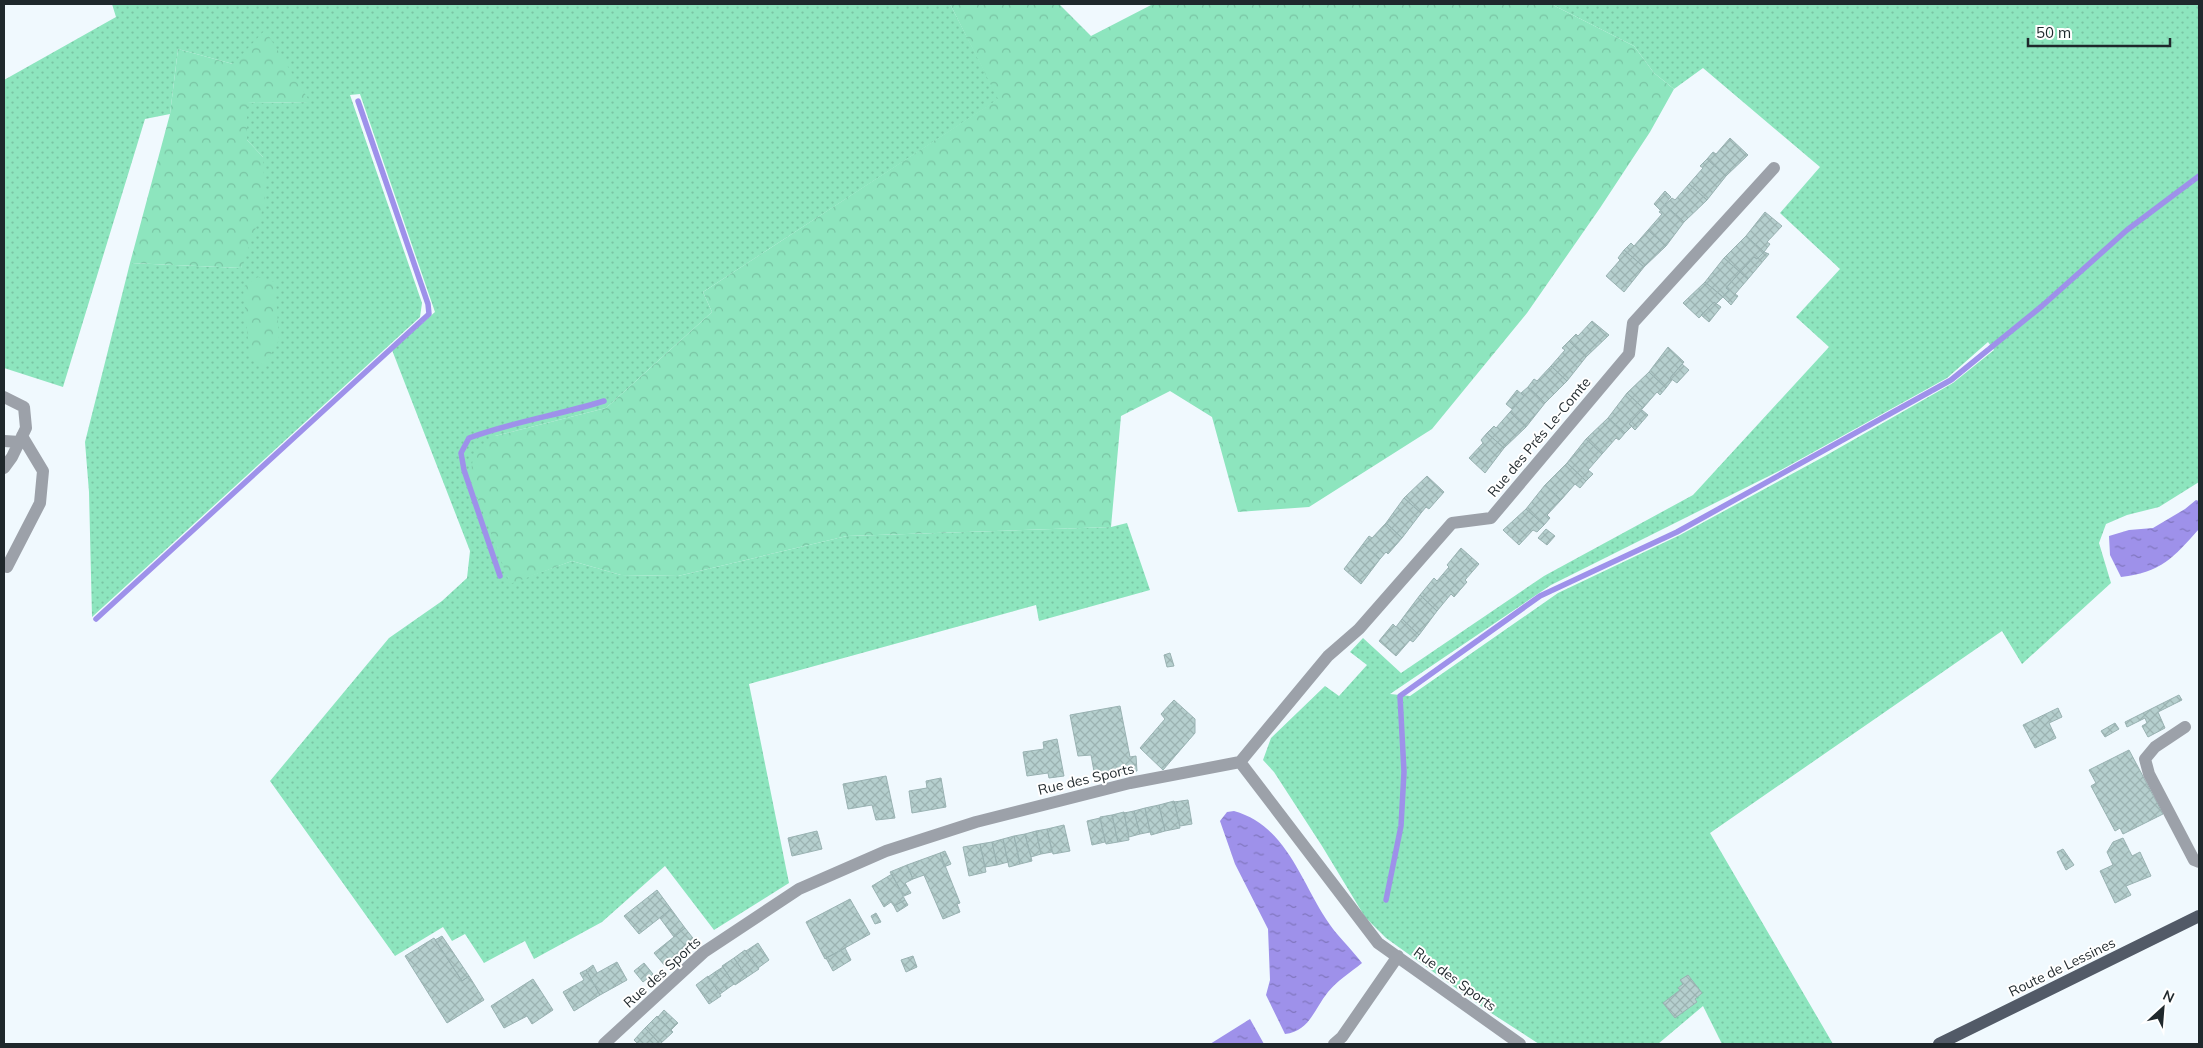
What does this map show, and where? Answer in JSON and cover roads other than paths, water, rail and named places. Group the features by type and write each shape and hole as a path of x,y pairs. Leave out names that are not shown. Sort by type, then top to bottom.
{"main road":[{"name":"Route de Lessines","path":"1938,1044 2199,916"}],"street":[{"name":"Rue des Prés Le-Comte","path":"1240,762 1328,656 1359,629 1452,523 1491,518 1629,354 1633,323 1774,168"},
{"path":"4,397 24,407 26,428 4,468"},
{"path":"4,441 21,439"},
{"path":"5,568 40,503 43,471 21,439"},
{"path":"2185,727 2155,747 2145,759 2149,774 2194,860 2199,862"},
{"name":"Rue des Sports","path":"604,1044 704,952 808,885 886,851 976,822 1130,783 1240,762 1378,943 1520,1044"},
{"path":"1342,1042 1398,956"}],"water":[{"path":"2196,500 2199,501 2199,529 2182,548 2174,556 2157,567 2135,575 2121,577 2110,555 2109,536 2129,530 2153,528 2185,509"},
{"path":"1234,811 1252,818 1279,841 1299,871 1330,925 1362,963 1332,988 1306,1024 1300,1029 1285,1034 1266,995 1270,980 1268,929 1235,864 1220,821 1227,812"},
{"path":"1250,1019 1264,1044 1210,1044"}],"waterway":[{"path":"96,619 429,314 428,304 358,101"},
{"path":"1386,900 1401,826 1404,772 1400,696 1540,596 1677,532 1951,380 2042,306 2127,230 2199,176"},
{"path":"500,576 464,470 461,453 469,438 502,427 604,401"}]}
